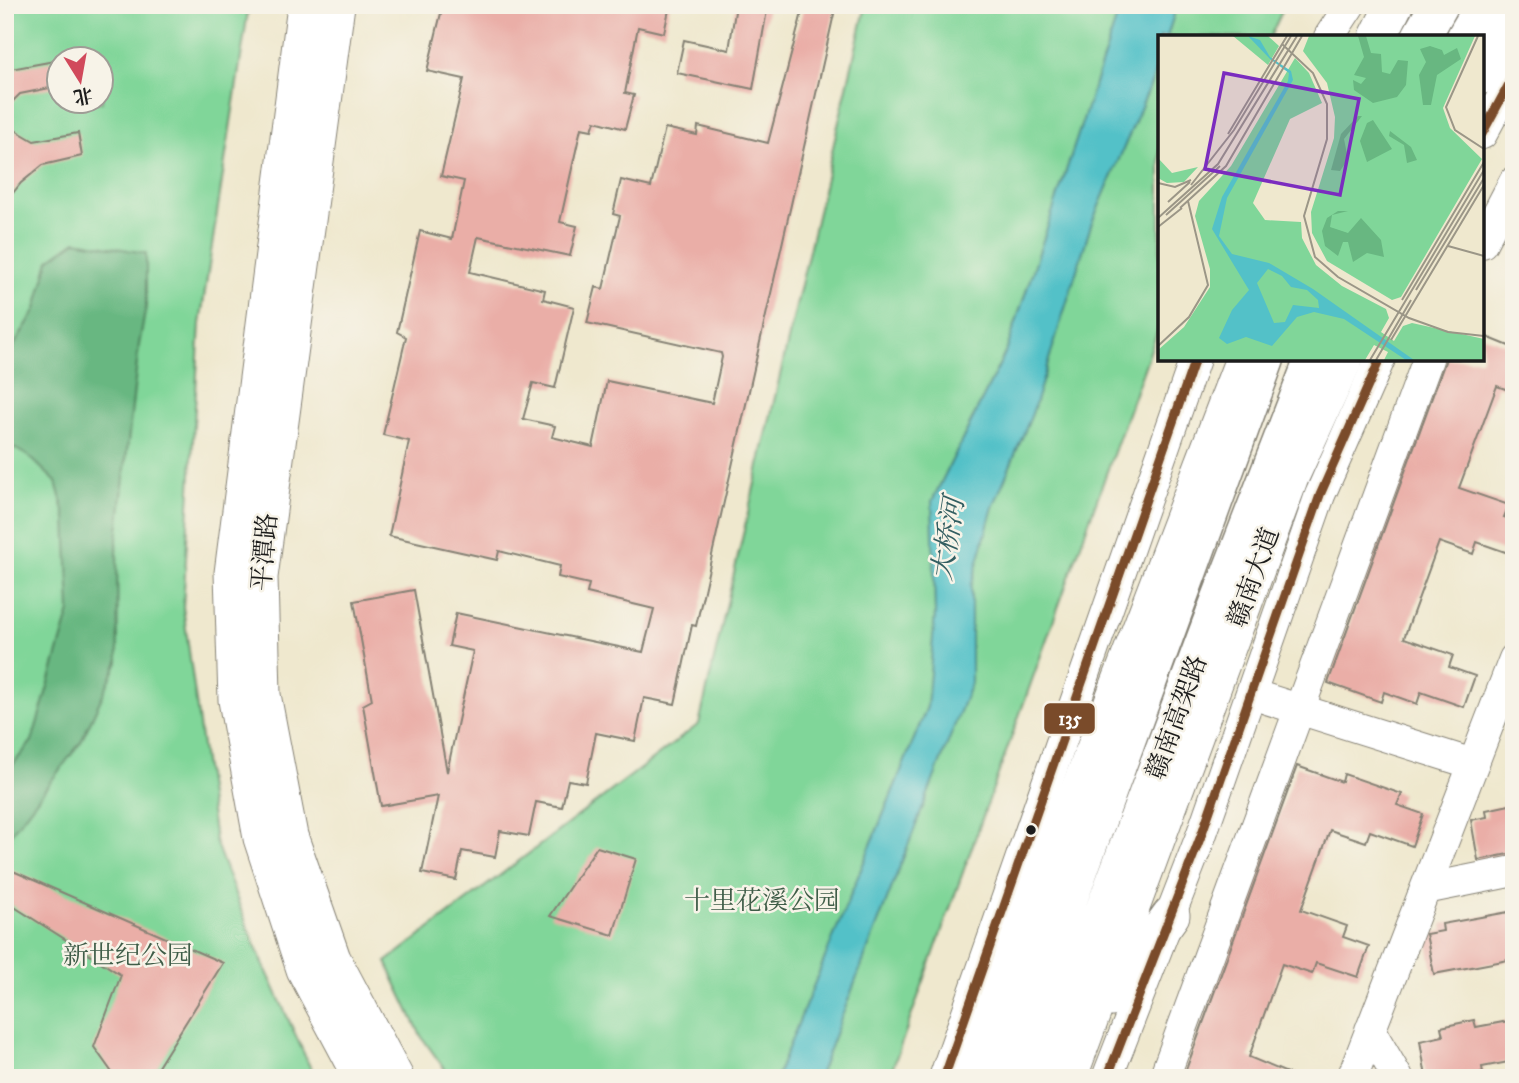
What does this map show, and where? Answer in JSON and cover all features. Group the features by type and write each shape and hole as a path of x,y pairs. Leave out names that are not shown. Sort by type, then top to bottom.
{"highway":[{"path":"1422,35 1440,5"},
{"path":"1467,35 1485,5"},
{"name":"赣南高架路","path":"1003,1078 1265,360"},
{"name":"赣南高架路","path":"1042,1078 1214,617 1314,360"}],"main road":[{"name":"平潭路","path":"306,5 233,573 237,700 261,838 305,969 363,1078"},
{"name":"平潭路","path":"336,5 258,577 262,695 293,848 332,959 395,1078"},
{"path":"1370,35 1382,5"},
{"path":"1379,35 1394,5"},
{"path":"1484,72 1514,20"},
{"path":"1484,79 1514,33"},
{"path":"973,1078 985,1001 1244,360"},
{"name":"赣南大道","path":"1068,1078 1290,477 1344,360"},
{"path":"1084,1035 1171,915"}],"street":[{"path":"1330,35 1350,5"},
{"path":"1484,130 1514,75"},
{"path":"1484,239 1514,182"},
{"path":"944,1078 985,1001 1195,360"},
{"path":"1107,1078 1171,915 1320,495 1380,360"},
{"path":"1164,1078 1428,360"},
{"path":"1352,1078 1514,659"},
{"path":"1251,694 1473,764"},
{"path":"1425,889 1514,871"},
{"path":"1370,1031 1398,1078"}],"green space":[{"name":"新世纪公园","path":"5,5 249,5 200,324 183,607 215,841 253,941 315,1078 5,1078"},
{"name":"十里花溪公园","path":"866,5 1285,5 1271,35 1158,35 1158,330 889,1078 451,1078 421,1036 386,962 699,724"},
{"path":"76,241 146,253 146,307 139,345 117,540 118,662 81,742 5,841 5,774 32,741 70,611 66,518 56,482 30,457 5,443 7,357 36,309 49,260"}],"water":[{"name":"大桥河","path":"1121,5 1177,5 1168,35 1158,35 1158,63 1153,79 1091,225 1032,414 993,507 971,587 971,683 818,1078 776,1078 927,707 935,614 932,501 1007,349"}],"building":[{"path":"443,5 670,5 664,33 638,27 625,93 634,95 625,129 595,121 592,130 581,128 560,222 577,226 570,256 478,237 470,272 545,290 543,299 574,307 555,388 533,383 523,419 555,426 552,437 593,447 607,381 712,403 722,357 721,353 587,323 596,287 603,289 620,216 613,214 621,180 651,187 665,128 697,135 698,126 768,143 804,5 836,5 696,626 692,625 675,704 644,698 635,741 596,733 586,783 568,780 562,807 536,802 529,836 500,831 495,857 462,851 456,880 422,873 438,796 381,806 363,705 372,700 354,601 414,590 447,772 473,651 449,646 456,613 643,652 654,609 587,593 589,584 558,577 560,566 499,551 497,560 389,536 409,441 383,435 406,337 397,332 420,231 452,239 464,181 441,176 464,79 427,71"},
{"path":"736,5 768,5 753,89 677,73 684,40 729,50"},
{"path":"46,63 46,89 20,94 5,109 5,70"},
{"path":"5,124 34,141 78,133 82,156 43,165 21,183 5,203"},
{"path":"1484,336 1514,348 1514,392 1497,386 1459,488 1509,505 1504,517 1514,520 1514,555 1477,542 1473,554 1439,542 1404,638 1453,655 1449,667 1475,676 1464,707 1421,692 1417,704 1384,692 1381,702 1328,683 1446,360 1484,360"},
{"path":"1297,766 1342,782 1344,774 1402,794 1397,805 1423,814 1412,846 1370,831 1366,842 1330,830 1301,910 1347,926 1343,937 1369,946 1358,977 1316,963 1312,974 1282,964 1249,1057 1299,1078 1183,1078"},
{"path":"1514,804 1514,853 1478,860 1471,820 1487,817 1486,810"},
{"path":"597,847 636,859 613,935 550,916"},
{"path":"13,871 223,963 151,1078 116,1078 94,1047 121,975 5,901 5,879"},
{"path":"1514,911 1514,959 1434,974 1426,934 1443,931 1442,924"},
{"path":"1474,1020 1476,1027 1514,1020 1514,1061 1482,1067 1483,1073 1459,1078 1449,1078 1448,1073 1426,1077 1420,1041 1443,1036 1441,1027"}],"transit line":[{"name":"135","path":"1484,130 1514,75"},
{"name":"135","path":"944,1078 1195,360"},
{"name":"135","path":"1107,1078 1201,836 1320,495 1380,360"}]}
